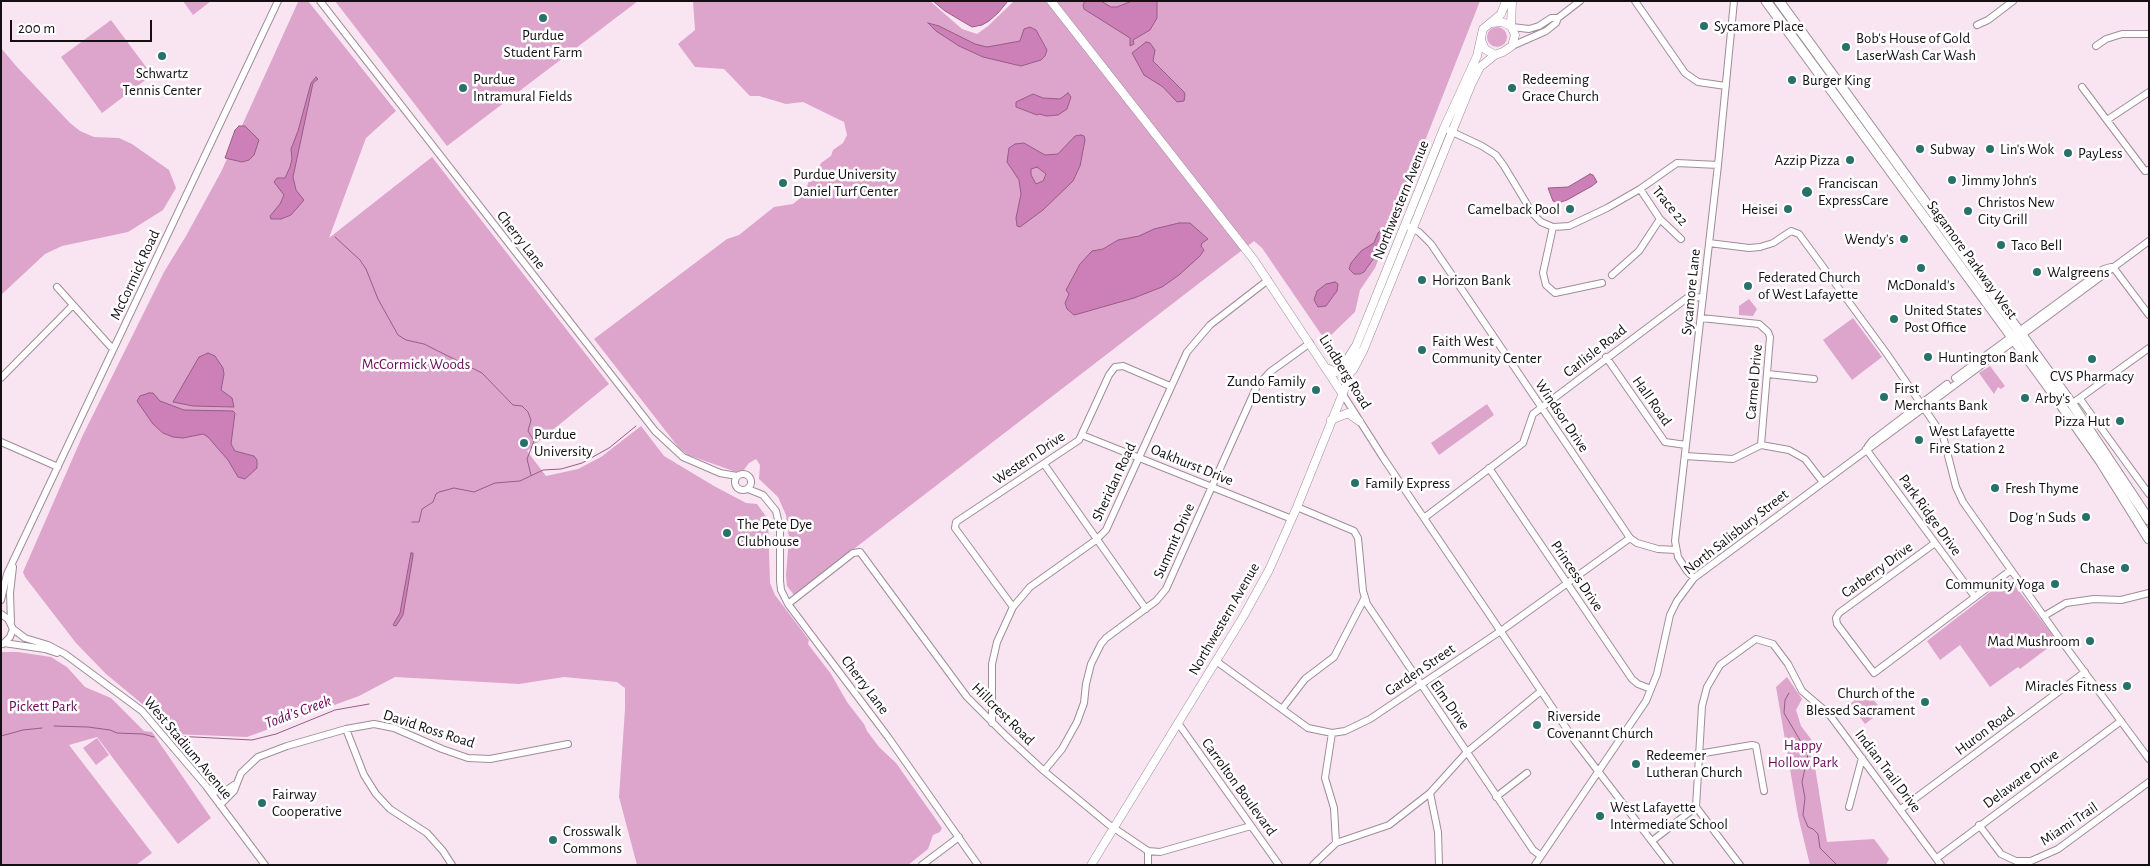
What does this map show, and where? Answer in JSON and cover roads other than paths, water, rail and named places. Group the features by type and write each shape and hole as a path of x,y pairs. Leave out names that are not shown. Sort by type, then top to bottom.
{"highway":[{"name":"Sagamore Parkway West","path":"1766,1 2017,336 2076,401 2146,508 2149,520"},
{"name":"Sagamore Parkway West","path":"1779,1 2017,336 2101,462 2149,539"}],"main road":[{"name":"Lindberg Road","path":"1051,1 1268,280 1342,393"},
{"path":"1506,1 1503,11 1483,29 1481,40 1485,49 1495,55 1504,52 1512,46 1515,38 1512,27 1512,1"},
{"path":"1491,23 1502,22 1512,27"},
{"name":"Northwestern Avenue","path":"1091,865 1244,617 1269,570 1297,507 1351,372 1363,351 1409,227 1477,56 1481,40"},
{"name":"Northwestern Avenue","path":"1447,132 1478,69 1495,55"},
{"name":"Northwestern Avenue","path":"1351,372 1356,346 1409,227"},
{"path":"1326,368 1336,372 1340,371 1349,354 1356,346"},
{"path":"1331,420 1348,413 1359,421"}],"street":[{"name":"McCormick Road","path":"1,600 7,574 278,1"},
{"name":"Cherry Lane","path":"320,1 655,431 684,457 720,474 736,479"},
{"path":"1512,46 1546,31 1556,23 1558,18 1580,1"},
{"path":"1635,1 1685,73 1698,82 1726,86"},
{"path":"1977,25 1988,20 2013,1"},
{"name":"Sycamore Lane","path":"1676,550 1675,541 1718,166 1734,2"},
{"path":"1512,27 1529,30 1550,18 1558,18"},
{"path":"2096,46 2106,38 2122,34 2149,34"},
{"path":"2082,87 2145,171 2149,170"},
{"path":"2107,120 2149,92"},
{"path":"1447,132 1487,148 1499,159 1533,214 1541,222 1553,226 1569,226 1578,222 1640,190 1677,163 1718,166"},
{"name":"Trace 22","path":"1640,190 1660,218 1681,239"},
{"path":"1612,276 1639,251 1660,218"},
{"path":"1553,226 1543,273 1549,288 1555,293 1602,283"},
{"name":"Windsor Drive","path":"1409,227 1431,244 1630,538"},
{"path":"1709,243 1749,248 1760,247 1773,243 1791,231 1796,231 1887,354 1946,441 1956,487 1963,502 2149,759"},
{"name":"North Salisbury Street","path":"1535,865 1640,711 1651,689 1661,661 1670,615 1677,601 1694,578 1866,449 1872,441 2017,336 2104,269 2113,266 2149,241"},
{"path":"2113,266 2149,315"},
{"name":"Sheridan Road","path":"992,723 992,664 1002,629 1013,607 1040,580 1096,540 1111,523 1170,386 1187,352 1196,340 1225,312 1268,280"},
{"path":"57,287 110,346 114,348"},
{"name":"Carlisle Road","path":"1424,518 1524,443 1533,414 1687,298 1703,297"},
{"path":"1,378 73,306"},
{"name":"Carmel Drive","path":"1701,318 1759,324 1765,328 1770,338 1761,445"},
{"name":"Summit Drive","path":"1044,771 1068,740 1081,713 1088,674 1095,653 1106,638 1146,609 1166,589 1257,386 1270,372 1310,344"},
{"path":"2149,348 2076,401 2149,494"},
{"name":"Hall Road","path":"1606,358 1665,442 1686,445"},
{"name":"Western Drive","path":"1013,607 955,528 958,520 1073,444 1082,435 1109,375 1115,367 1123,366 1170,386"},
{"path":"1768,374 1814,379"},
{"name":"Lindberg Road","path":"1342,393 1541,691 1598,771 1670,865"},
{"name":"Oakhurst Drive","path":"1082,435 1292,519"},
{"path":"1,442 58,467"},
{"path":"1684,456 1733,459 1761,445 1794,451 1805,459 1822,481"},
{"name":"Park Ridge Drive","path":"1866,449 1975,597"},
{"path":"1044,464 1146,609"},
{"name":"Princess Drive","path":"1489,468 1632,679 1638,684 1651,689"},
{"path":"747,475 750,486 741,490 736,487 736,479 747,475"},
{"name":"Cherry Lane","path":"750,486 763,495 775,508 780,528 780,581 788,604 888,736 978,865"},
{"name":"Elm Drive","path":"1297,507 1354,531 1358,538 1364,599 1468,752 1496,797 1533,850 1541,856"},
{"path":"1630,538 1637,543 1658,549 1676,550 1682,564 1694,578"},
{"name":"Garden Street","path":"1216,661 1308,728 1332,733 1346,731 1359,726 1421,685 1630,538"},
{"name":"Carberry Drive","path":"1935,543 1839,614 1836,618 1837,624 1874,672 1975,597"},
{"name":"Hillcrest Road","path":"788,604 853,554 860,552 951,678 992,723 1044,771 1113,828 1148,851"},
{"name":"McCormick Road","path":"12,625 10,593 14,560"},
{"path":"1975,597 2011,570"},
{"path":"2044,616 2066,603 2094,599 2122,600 2149,594"},
{"path":"1282,709 1305,678 1334,657 1364,599"},
{"name":"West Stadium Avenue","path":"1,614 25,638 48,645 76,662 142,711 206,786 265,865"},
{"path":"3,644 10,637 12,625"},
{"name":"Indian Trail Drive","path":"1696,807 1702,706 1713,673 1720,665 1756,639 1773,644 1788,664 1802,691 1829,714 1942,865"},
{"name":"West Stadium Avenue","path":"3,644 46,649 76,662"},
{"name":"Huron Road","path":"1901,809 2085,672"},
{"path":"1313,865 1336,843 1389,825 1430,793 1468,752 1541,691"},
{"name":"Delaware Drive","path":"1936,858 2121,721"},
{"name":"Carrolton Boulevard","path":"1178,723 1279,865"},
{"name":"David Ross Road","path":"220,805 234,791 235,784 250,763 263,755 346,729 374,724 410,734 456,754 481,759 527,753 568,744"},
{"path":"346,729 364,775 376,794 390,809 427,833 443,851 452,865"},
{"path":"1332,733 1324,778 1334,808 1336,843"},
{"path":"1698,754 1752,745 1756,746 1764,791"},
{"path":"1849,807 1862,758"},
{"path":"1496,797 1527,773"},
{"name":"Miami Trail","path":"1979,825 2001,854 2016,861 2031,860 2058,849 2149,782"},
{"path":"206,786 219,793 228,791 235,784"},
{"path":"1430,793 1438,832 1440,865"},
{"path":"1652,841 1696,807 1740,865"},
{"path":"1148,865 1148,851 1160,852 1251,826"},
{"path":"922,865 959,837"}],"waterway":[{"path":"335,237 360,260 366,269 378,299 398,335 406,340 424,344 482,373 513,405 522,406 528,412 531,420 528,431 534,441 527,459 531,475"},
{"path":"412,522 419,522 422,509 433,502 436,494 439,492 454,488 474,492 495,483 520,481 543,470 561,469 582,463 609,448 636,426"},
{"path":"1789,693 1785,700 1784,713 1808,754 1802,782 1805,798 1803,815 1808,827 1818,834 1820,848 1837,865"},
{"name":"Todd's Creek","path":"175,736 252,740 276,734 335,710 369,704"},
{"name":"Todd's Creek","path":"54,726 88,727 110,730 117,733 143,734 154,737"},
{"name":"Todd's Creek","path":"1,736 23,730 42,728"}],"place":[{"name":"Purdue Student Farm","path":"543,18"},
{"name":"Sycamore Place","path":"1704,26"},
{"name":"Bob's House of Gold LaserWash Car Wash","path":"1846,47"},
{"name":"Schwartz Tennis Center","path":"162,56"},
{"name":"Burger King","path":"1792,80"},
{"name":"Purdue Intramural Fields","path":"463,88"},
{"name":"Redeeming Grace Church","path":"1512,88"},
{"name":"Subway","path":"1920,149"},
{"name":"Lin's Wok","path":"1990,149"},
{"name":"PayLess","path":"2068,153"},
{"name":"Azzip Pizza","path":"1850,160"},
{"name":"Jimmy John's","path":"1952,180"},
{"name":"Purdue University Daniel Turf Center","path":"783,183"},
{"name":"Franciscan ExpressCare","path":"1807,192"},
{"name":"Camelback Pool","path":"1570,209"},
{"name":"Heisei","path":"1788,209"},
{"name":"Christos New City Grill","path":"1968,211"},
{"name":"Wendy's","path":"1904,239"},
{"name":"Taco Bell","path":"2001,245"},
{"name":"McDonald's","path":"1921,268"},
{"name":"Walgreens","path":"2037,272"},
{"name":"Horizon Bank","path":"1422,280"},
{"name":"Federated Church of West Lafayette","path":"1748,286"},
{"name":"United States Post Office","path":"1894,319"},
{"name":"Faith West Community Center","path":"1422,350"},
{"name":"Huntington Bank","path":"1928,357"},
{"name":"CVS Pharmacy","path":"2092,359"},
{"name":"Zundo Family Dentistry","path":"1316,390"},
{"name":"First Merchants Bank","path":"1884,397"},
{"name":"Arby's","path":"2025,398"},
{"name":"Pizza Hut","path":"2120,421"},
{"name":"West Lafayette Fire Station 2","path":"1919,440"},
{"name":"Purdue University","path":"524,443"},
{"name":"Family Express","path":"1355,483"},
{"name":"Fresh Thyme","path":"1995,488"},
{"name":"Dog 'n Suds","path":"2086,517"},
{"name":"The Pete Dye Clubhouse","path":"727,533"},
{"name":"Chase","path":"2125,568"},
{"name":"Community Yoga","path":"2055,584"},
{"name":"Mad Mushroom","path":"2090,641"},
{"name":"Miracles Fitness","path":"2127,686"},
{"name":"Church of the Blessed Sacrament","path":"1925,702"},
{"name":"Riverside Covenannt Church","path":"1537,725"},
{"name":"Redeemer Lutheran Church","path":"1636,764"},
{"name":"Fairway Cooperative","path":"262,803"},
{"name":"West Lafayette Intermediate School","path":"1600,816"},
{"name":"Crosswalk Commons","path":"553,840"}],"park label":[{"name":"McCormick Woods","path":"416,364"},
{"name":"Pickett Park","path":"43,706"},
{"name":"Happy Hollow Park","path":"1803,754"}]}
